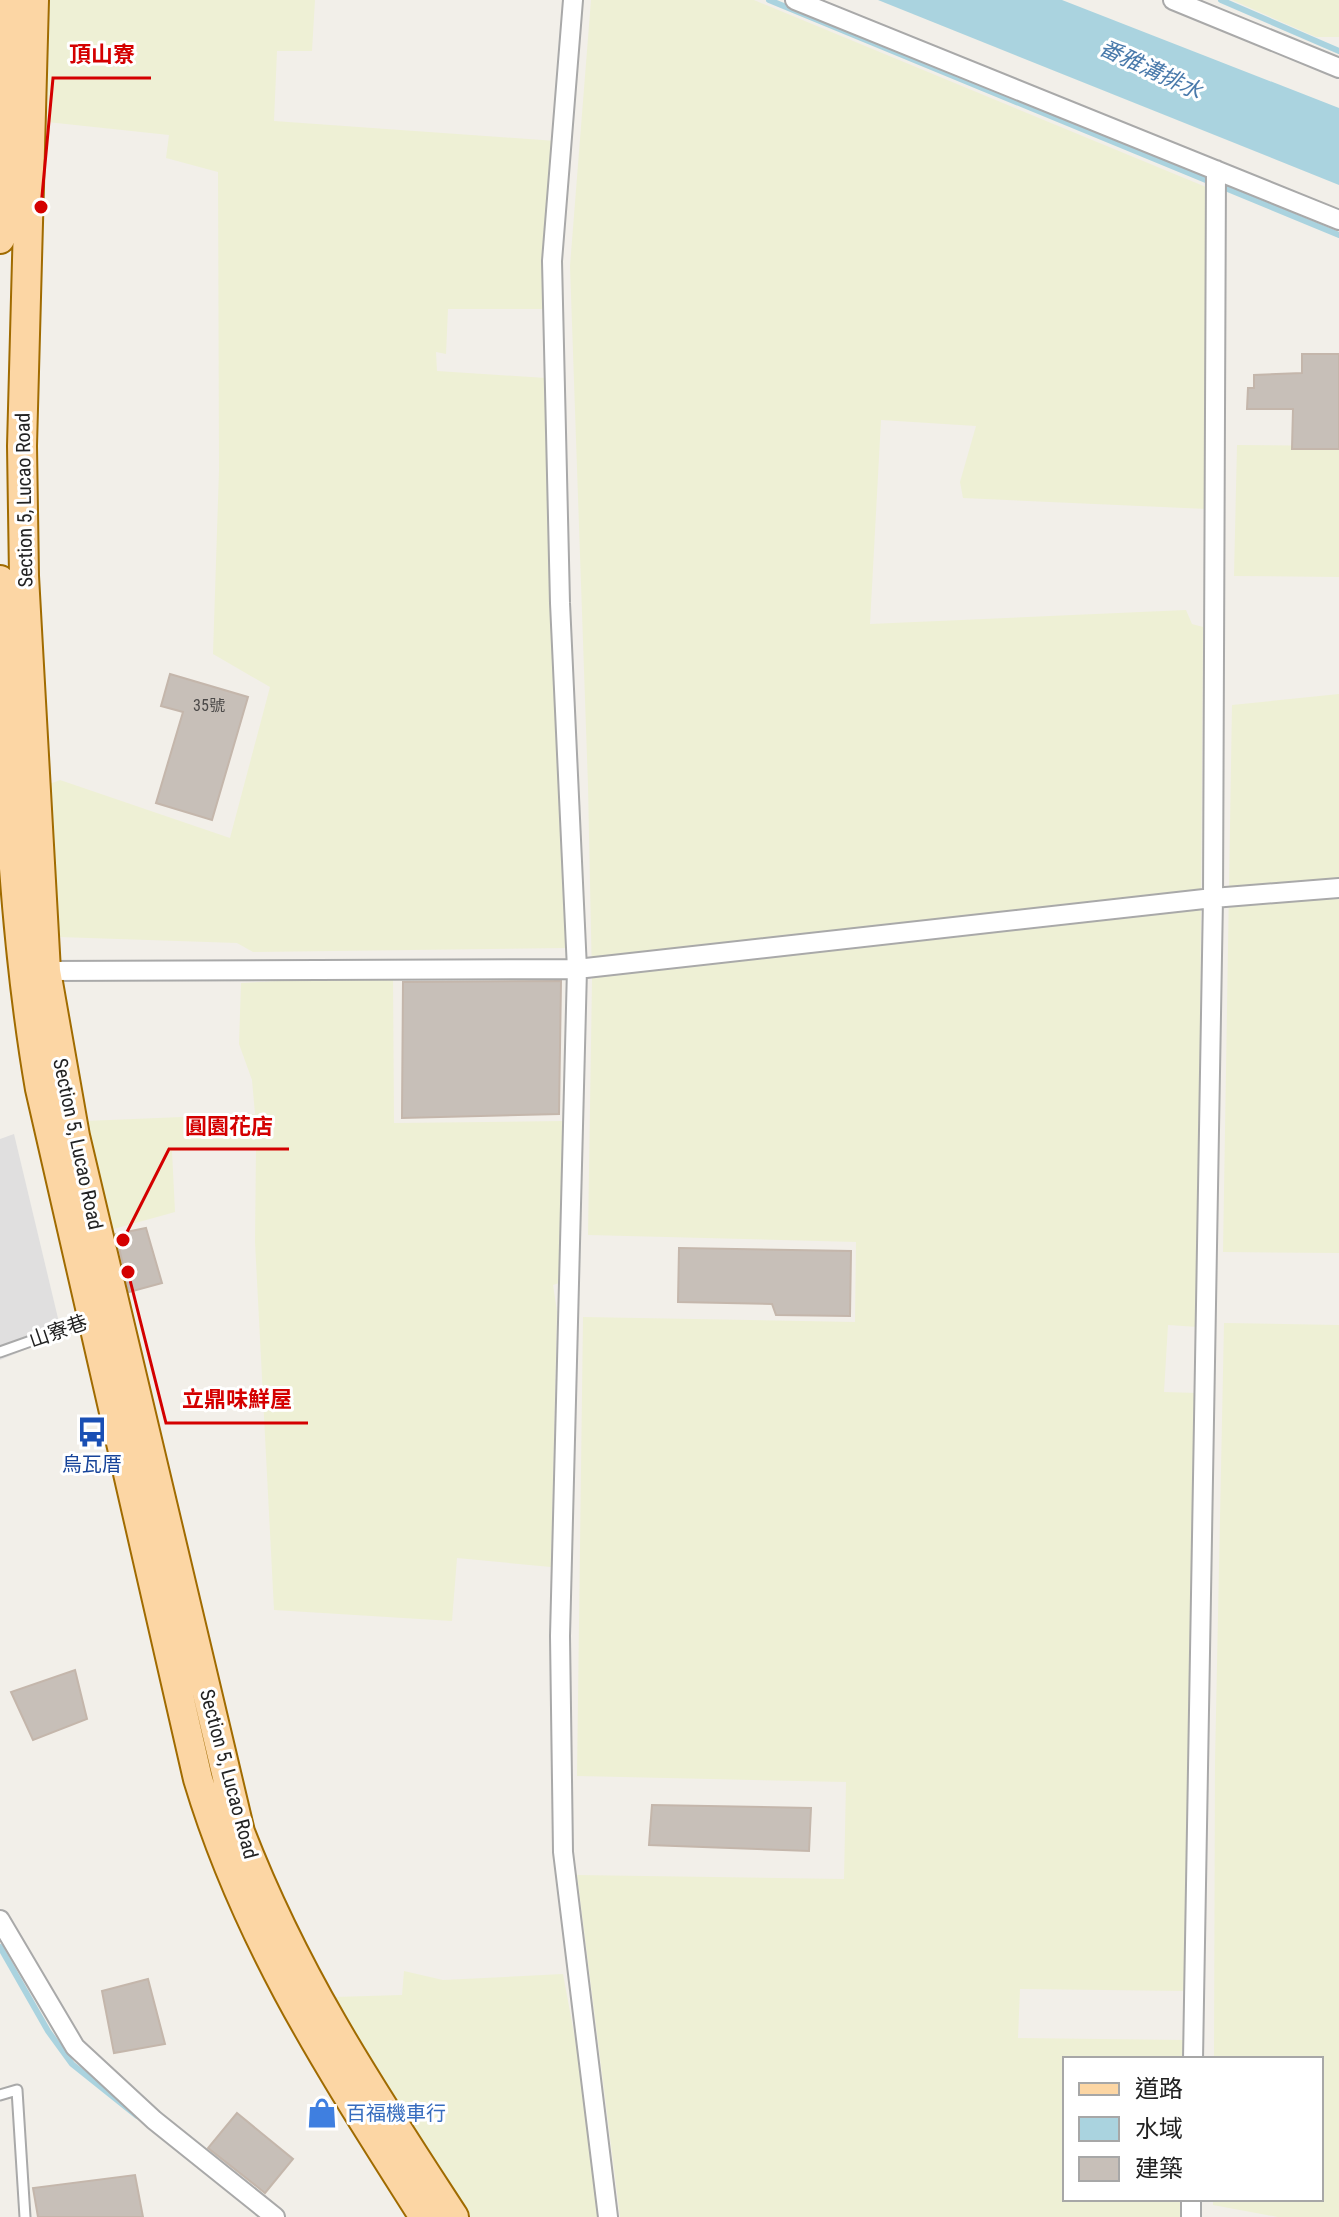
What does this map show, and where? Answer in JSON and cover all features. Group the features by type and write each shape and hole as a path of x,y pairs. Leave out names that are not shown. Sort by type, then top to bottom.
{"main road":[{"name":"Section 5, Lucao Road","path":"9,0 24,576 16,918 29,1028 40,1089 105,1316 240,1832 266,1900 303,1976 336,2035 454,2217"},
{"name":"Section 5, Lucao Road","path":"0,239 11,88 34,0"},
{"name":"Section 5, Lucao Road","path":"0,580 16,825 46,971 105,1316 211,1823 261,1945 313,2040 424,2217"}],"street":[{"path":"573,0 552,261 560,603 577,969 560,1636 563,1852 608,2217"},
{"path":"795,0 1339,220"},
{"path":"1173,0 1339,68"},
{"path":"1193,2057 1213,898 1216,170"},
{"path":"46,971 577,969 1213,898 1339,888"},
{"path":"0,1920 75,2047 154,2120 275,2217"}],"lane":[{"name":"山寮巷","path":"0,1352 105,1316"},
{"path":"0,2095 17,2090 25,2217"}],"shaded area":[{"path":"14,1134 62,1335 0,1360 0,1139"}],"green space":[{"path":"50,0 315,0 312,51 277,51 274,121 556,141 545,309 448,309 446,354 436,352 437,371 546,378 566,948 253,952 237,943 59,937 47,785 60,780 230,838 270,687 213,654 219,470 218,172 166,158 169,135 47,122"},
{"path":"591,0 754,0 1206,187 1207,509 963,498 960,482 976,426 881,420 870,624 1186,610 1192,624 1203,627 1198,1327 1168,1325 1164,1392 1197,1393 1187,1991 1020,1989 1018,2038 1185,2040 1185,2057 1063,2057 1063,2201 1185,2201 1185,2217 620,2217 577,1875 844,1879 846,1782 577,1776 583,1317 855,1322 856,1242 588,1235 592,980 570,266"},
{"path":"1232,0 1339,0 1339,37 1316,37"},
{"path":"1237,445 1339,446 1339,577 1234,576"},
{"path":"1339,694 1339,1253 1223,1252 1232,705"},
{"path":"393,975 394,1123 563,1121 562,1282 553,1285 557,1311 551,1567 457,1558 452,1621 274,1610 255,1242 256,1148 172,1151 175,1212 110,1230 85,1121 255,1114 252,1080 239,1044 241,983"},
{"path":"1224,1323 1339,1325 1339,2217 1278,2217 1213,2205 1213,2201 1323,2201 1323,2057 1214,2057 1215,1762"},
{"path":"404,1971 443,1980 563,1974 579,2060 599,2217 470,2217 332,2008 334,1997 402,1995"}],"water":[{"name":"番雅溝排水","path":"878,0 1062,0 1339,108 1339,185"}],"building":[{"path":"1302,354 1339,354 1339,449 1292,449 1293,409 1247,409 1248,388 1254,388 1254,375 1302,373"},
{"path":"170,674 248,697 212,820 156,803 183,712 161,706"},
{"path":"561,981 559,1114 402,1118 403,982"},
{"path":"146,1228 162,1283 129,1292 116,1234"},
{"path":"679,1248 851,1251 850,1316 776,1315 772,1304 678,1302"},
{"path":"75,1670 87,1719 33,1740 11,1692"},
{"path":"652,1805 811,1808 809,1851 649,1845"},
{"path":"148,1979 165,2044 114,2053 102,1991"},
{"path":"237,2113 293,2159 265,2193 208,2148"},
{"path":"135,2175 143,2217 38,2217 33,2188"}],"waterway":[{"path":"769,0 1339,235"},
{"path":"1221,0 1339,51"},
{"path":"0,1947 48,2031 72,2064 137,2116"}],"place":[{"name":"頂山寮","path":"41,207"},
{"name":"圓園花店","path":"123,1240"},
{"name":"立鼎味鮮屋","path":"128,1272"},
{"name":"烏瓦厝","path":"92,1432"},
{"name":"百福機車行","path":"322,2113"}]}
